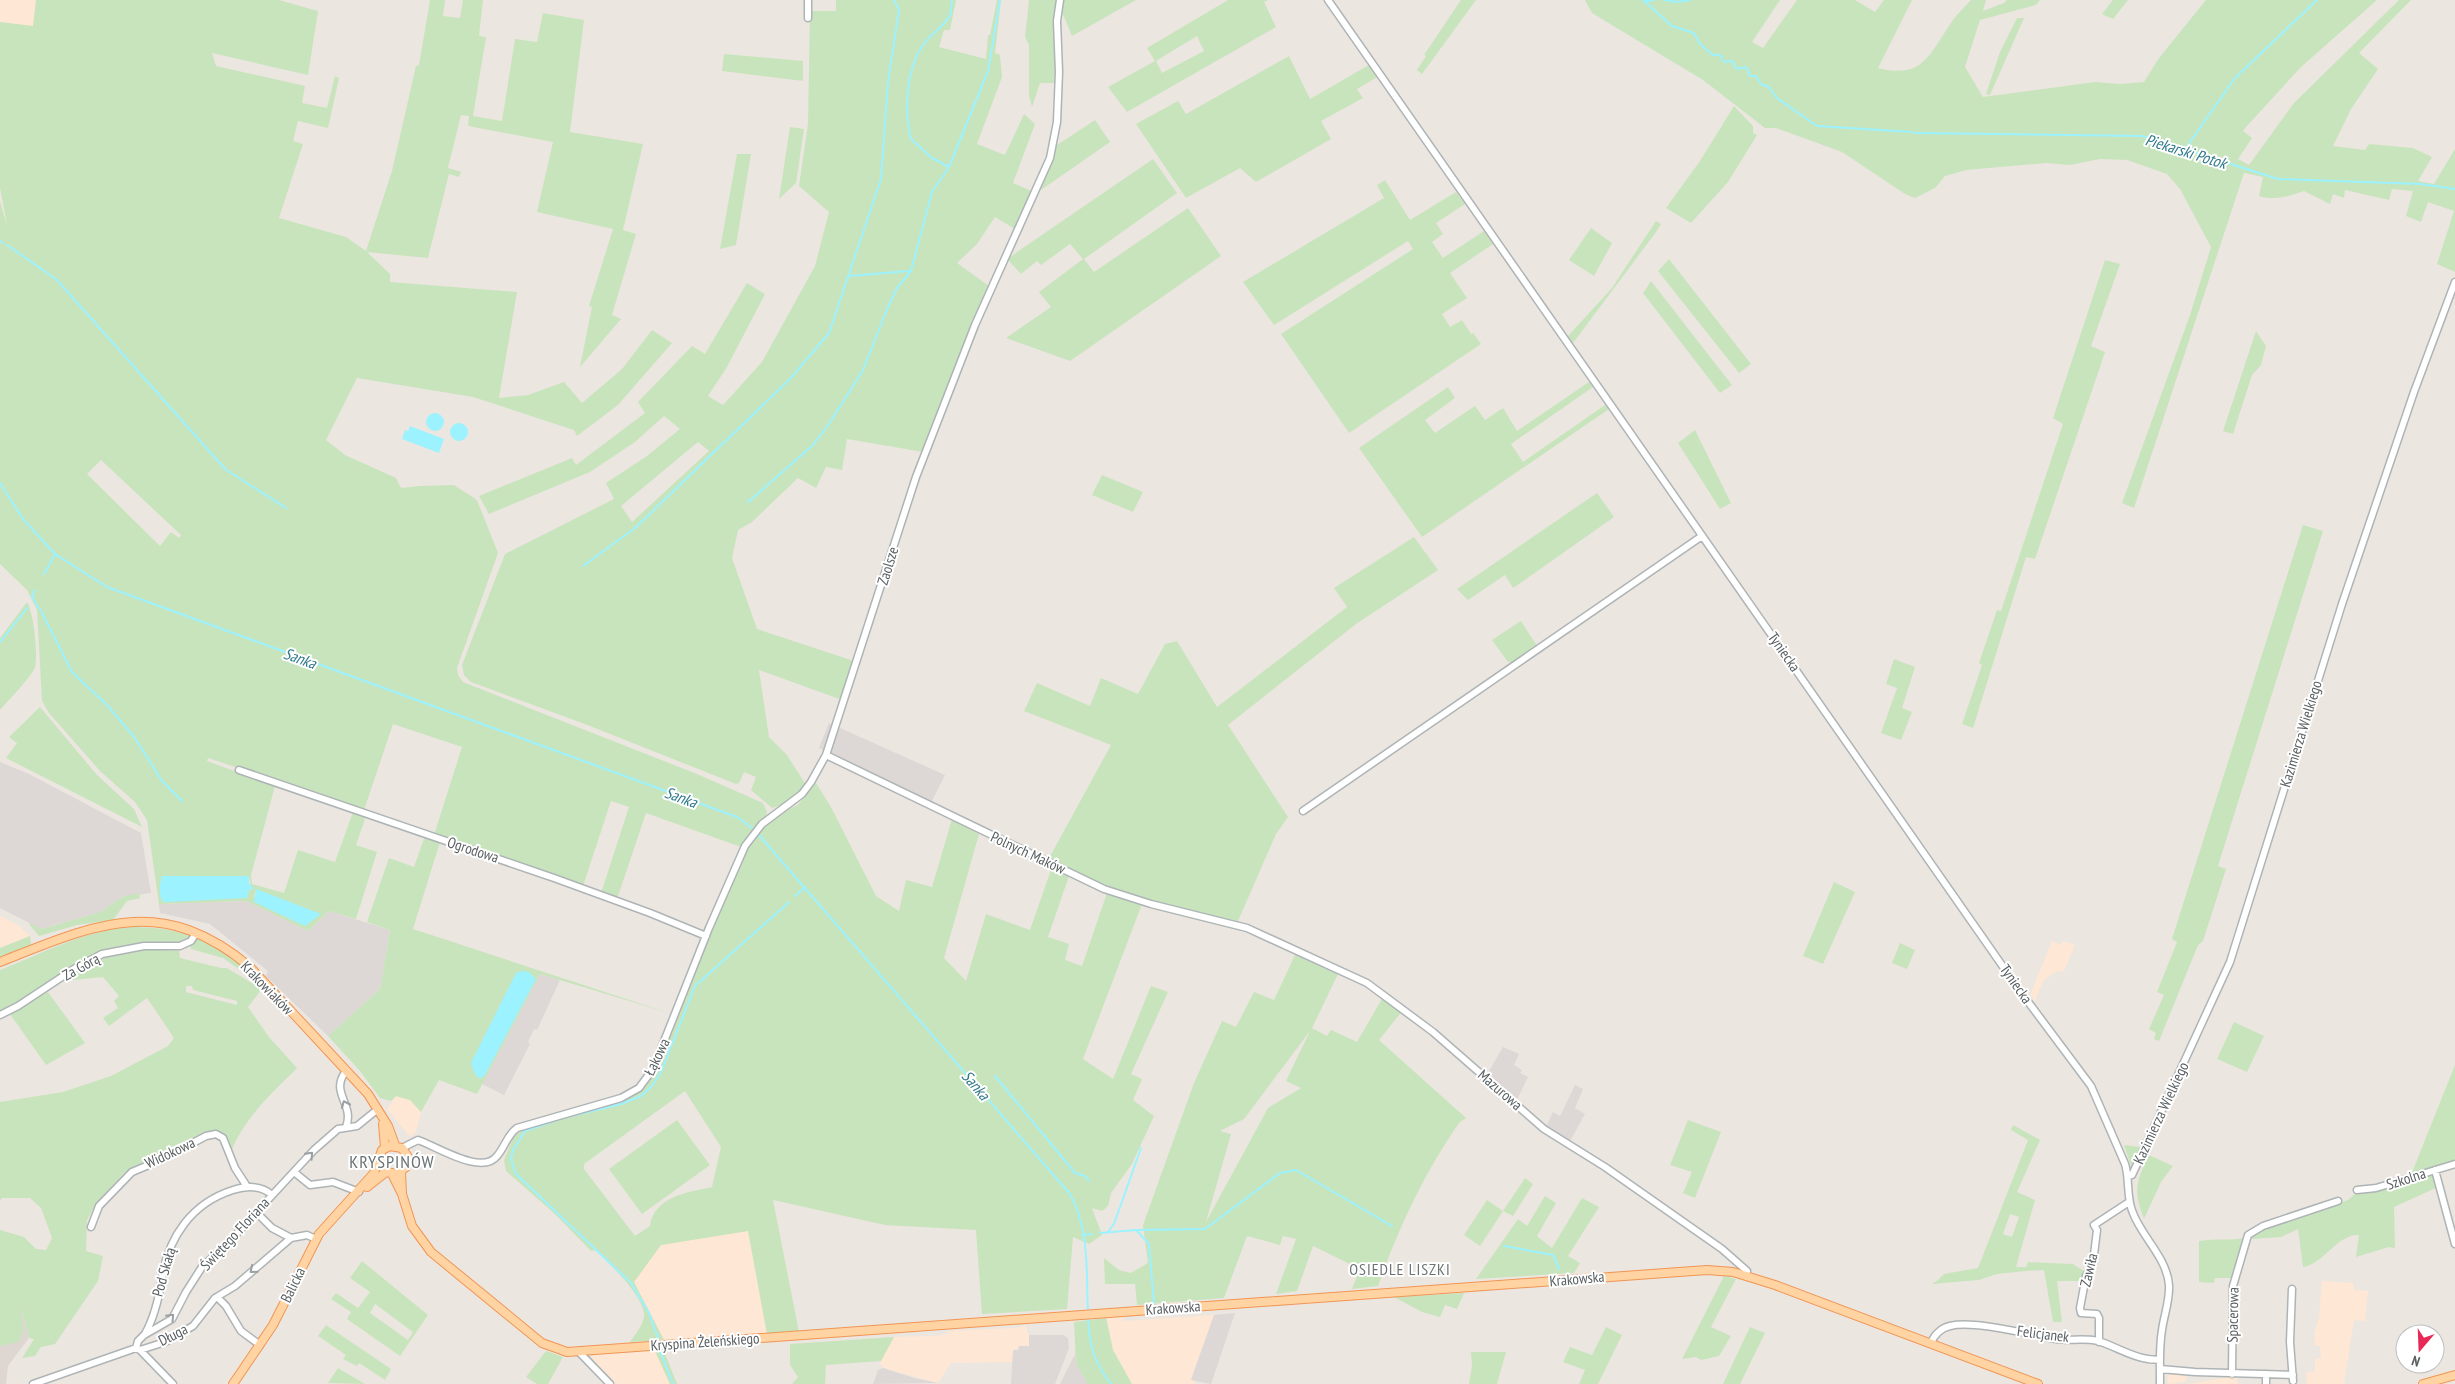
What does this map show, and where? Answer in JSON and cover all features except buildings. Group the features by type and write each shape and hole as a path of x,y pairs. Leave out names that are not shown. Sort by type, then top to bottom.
{"main road":[{"name":"Krakowiaków","path":"0,962 72,933 108,924 130,922 162,924 196,933 221,945 250,967 346,1071 378,1109 398,1147"},
{"name":"Krakowiaków","path":"383,1118 385,1147"},
{"path":"385,1147 398,1147 408,1157 407,1165 401,1172 389,1173 378,1162 380,1154 385,1147"},
{"name":"Balicka","path":"233,1384 280,1312 316,1239 330,1220 359,1192 377,1170 378,1162"},
{"name":"Kryspina Żeleńskiego","path":"401,1172 402,1194"},
{"name":"Balicka","path":"359,1192 389,1173"},
{"name":"Kryspina Żeleńskiego","path":"389,1173 402,1194 412,1226 420,1240 435,1256 542,1343 558,1350 579,1352 1077,1315"},
{"name":"Krakowska","path":"1077,1315 1693,1270 1724,1270 1746,1275 2038,1384"},
{"path":"2429,1383 2455,1375"}],"street":[{"path":"808,0 808,18"},
{"name":"Zaolsze","path":"793,802 810,786 826,755 878,599 906,505 975,325 1037,191 1054,145 1059,79 1057,21 1060,0"},
{"name":"Tyniecka","path":"1328,0 2017,986 2078,1066 2105,1113 2129,1176 2129,1202 2137,1221 2162,1263 2169,1283 2160,1360 2160,1384"},
{"name":"Kazimierza Wielkiego","path":"2129,1176 2132,1176 2230,962 2342,604 2414,392 2455,282"},
{"path":"1303,811 1702,536"},
{"name":"Polnych Maków","path":"826,755 1104,889 1151,904 1240,926"},
{"name":"Ogrodowa","path":"238,770 554,878 667,919 706,936"},
{"name":"Łąkowa","path":"398,1147 412,1144 418,1140 468,1161 489,1162 498,1156 508,1136 517,1128 605,1104 632,1094 639,1088 653,1069 741,853 762,824 793,802"},
{"name":"Mazurowa","path":"1240,926 1367,983 1433,1032 1544,1129 1605,1168 1722,1250 1741,1264 1746,1271 1746,1275"},
{"name":"Za Górą","path":"0,1015 18,1006 74,969 102,954 144,946 180,946 191,941 196,933"},
{"path":"346,1071 339,1081 340,1091 349,1113 346,1127"},
{"name":"Świętego Floriana","path":"138,1349 138,1341 144,1335 172,1318 202,1267 257,1213 314,1150 338,1129 357,1126 378,1109"},
{"name":"Widokowa","path":"92,1227 99,1206 132,1172 163,1159 206,1136 216,1134 223,1138 237,1173 246,1185"},
{"path":"408,1157 412,1144"},
{"name":"Szkolna","path":"2357,1190 2376,1188 2455,1164"},
{"path":"2435,1170 2455,1244"},
{"path":"294,1172 310,1185 333,1182 359,1192"},
{"path":"246,1185 267,1191 272,1195"},
{"name":"Pod Skałą","path":"144,1335 152,1316 174,1240 188,1217 214,1196 246,1185"},
{"name":"Spacerowa","path":"2232,1374 2233,1286 2248,1235 2263,1226 2338,1201"},
{"name":"Zawiła","path":"2099,1342 2100,1318 2097,1314 2081,1313 2080,1308 2086,1276 2093,1263 2096,1230 2094,1225 2129,1202"},
{"path":"257,1213 272,1228 291,1238 307,1236 316,1239"},
{"name":"Długa","path":"33,1384 138,1349 165,1342 186,1330 217,1297 235,1286 291,1238"},
{"path":"2160,1369 2232,1374 2266,1374 2293,1378 2290,1342 2292,1289"},
{"path":"217,1297 226,1306 241,1331 260,1345"},
{"name":"Felicjanek","path":"1931,1344 1938,1333 1952,1326 2023,1332 2063,1340 2079,1338 2099,1342 2148,1359 2160,1360"},
{"path":"138,1349 173,1384"},
{"path":"579,1352 610,1384"},
{"path":"2266,1374 2266,1384"}],"shaded area":[{"path":"0,0 36,0 33,27 0,22"},
{"path":"829,723 945,775 931,803 819,748"},
{"path":"0,762 29,774 141,833 151,893 122,897 100,912 41,929 0,908"},
{"path":"246,901 308,931 329,911 390,930 380,989 328,1036 266,976 268,971 210,924 160,913 159,904"},
{"path":"0,916 18,925 30,936 0,948"},
{"path":"2052,941 2061,945 2063,941 2075,945 2064,971 2056,972 2043,981 2035,1001 2030,995"},
{"path":"540,974 560,980 537,1030 534,1029 528,1042 530,1044 504,1095 482,1084"},
{"path":"1503,1047 1519,1054 1514,1065 1522,1070 1520,1073 1528,1077 1516,1102 1486,1076"},
{"path":"1575,1085 1583,1089 1575,1108 1585,1114 1569,1143 1546,1127 1553,1112 1560,1116"},
{"path":"396,1096 410,1100 421,1112 416,1132 410,1137 387,1109"},
{"path":"748,1231 767,1334 664,1340 634,1282 661,1245"},
{"path":"2322,1281 2353,1283 2354,1290 2368,1291 2365,1321 2354,1320 2344,1384 2306,1384 2307,1372 2315,1372 2315,1359 2321,1359 2320,1346 2315,1346 2314,1335 2319,1317"},
{"path":"20,1306 29,1338 8,1366 6,1384 0,1384 0,1311"},
{"path":"1235,1313 1211,1384 1191,1380 1214,1315"},
{"path":"1214,1315 1191,1379 1195,1381 1194,1384 1132,1384 1113,1350 1107,1318 1123,1317 1123,1321"},
{"path":"1025,1325 1029,1335 1029,1346 1013,1350 1013,1362 951,1363 938,1383 883,1368 880,1363 894,1337 934,1336 947,1334 947,1331 1017,1328"},
{"path":"1029,1335 1063,1335 1068,1338 1069,1348 1055,1384 1011,1384 1013,1350 1018,1350 1019,1346 1029,1346"},
{"path":"655,1351 670,1384 614,1384 590,1360 593,1355"},
{"path":"1075,1354 1076,1364 1088,1382 1087,1384 1060,1384"},
{"path":"883,1368 938,1383 873,1384 878,1370"},
{"path":"2167,1370 2187,1372 2186,1382 2168,1384"},
{"path":"2237,1377 2238,1384 2188,1384 2222,1378"}],"green space":[{"path":"36,0 279,0 318,11 308,75 212,53 216,66 305,86 302,103 327,108 335,76 339,78 328,128 298,121 293,141 303,144 279,218 346,237 366,251 392,171 416,66 419,65 430,0 445,0 443,16 460,18 463,0 483,0 479,36 486,37 473,116 502,121 515,39 537,42 543,13 584,20 570,132 643,144 623,230 636,234 612,315 621,319 580,367 592,307 589,306 613,229 537,212 553,142 468,126 469,116 461,115 448,168 461,172 459,177 449,174 428,258 367,252 390,274 390,282 517,292 499,398 528,395 564,382 582,403 622,369 652,330 672,343 618,405 577,436 574,430 473,397 357,378 326,440 345,455 396,478 401,488 454,485 477,500 498,553 457,668 458,675 463,682 697,774 763,803 767,812 766,817 741,847 646,813 617,899 601,893 629,807 611,801 583,886 434,835 462,747 393,724 364,810 208,758 207,761 275,786 251,875 252,884 284,893 298,850 335,862 353,812 363,815 365,819 356,845 377,852 356,919 329,911 308,931 246,901 159,904 147,820 135,802 100,771 49,713 42,701 37,610 27,590 0,564 0,202 7,225 0,188 0,22 33,26","holes":["101,460 181,535 179,538 171,532 160,546 87,474","249,876 251,887 249,890 162,877","256,890 320,914 254,897"]},
{"path":"836,0 956,0 950,30 944,30 939,47 986,59 988,35 990,35 997,0 1001,0 995,53 1000,55 1002,77 977,144 1005,155 1024,114 1035,124 1013,183 1034,192 1015,229 995,217 977,244 957,263 989,286 923,452 847,439 842,470 826,467 816,488 798,478 752,522 738,530 732,558 757,629 854,661 842,700 759,670 769,737 787,755 806,785 788,803 772,808 751,790 756,777 744,772 739,783 736,784 590,726 471,682 464,675 462,665 505,554 614,499 606,483 647,456 680,429 664,416 635,442 590,472 489,514 479,496 572,458 576,465 645,413 638,402 692,346 705,354 747,283 765,294 727,367 708,396 723,405 762,362 815,266 829,212 799,186 808,124 810,11 836,11","holes":["698,442 709,451 632,522 621,506"]},
{"path":"1029,0 1056,0 1054,83 1040,83 1032,107 1029,95 1029,45 1025,37"},
{"path":"1062,0 1136,0 1072,36 1062,12"},
{"path":"1228,0 1268,0 1264,2 1276,27 1127,112 1108,87 1155,61 1147,48","holes":["1197,36 1204,51 1162,73 1156,61"]},
{"path":"1461,0 1476,0 1422,74 1417,70 1426,56 1424,55"},
{"path":"1585,0 1780,0 1752,42 1763,48 1797,0 1855,0 1875,12 1884,0 1912,0 1878,68 1894,71 1916,67 1924,61 1955,17 1971,0 1986,0 1983,11 2007,0 2040,0 2036,5 1980,20 1965,67 1983,97 2095,82 2120,84 2144,82 2159,58 2206,0 2377,0 2301,67 2246,127 2243,131 2252,138 2238,159 2249,165 2294,103 2399,0 2411,0 2359,53 2378,69 2351,109 2333,146 2365,150 2369,144 2413,148 2432,157 2418,181 2434,184 2455,149 2455,272 2437,264 2454,211 2428,202 2421,222 2406,216 2413,191 2392,189 2389,200 2345,190 2344,198 2333,194 2330,204 2304,191 2270,198 2259,196 2263,177 2244,173 2134,508 2122,503 2190,315 2211,247 2180,189 2167,174 2127,160 2100,159 2070,165 2047,163 1966,170 1945,176 1935,188 1915,198 1905,194 1842,152 1776,128 1765,128 1703,80 1592,13"},
{"path":"2113,0 2128,0 2113,19 2102,14"},
{"path":"2017,18 2024,18 1990,95 1986,94 2000,52"},
{"path":"724,54 803,61 803,81 722,71"},
{"path":"1289,56 1310,99 1369,65 1377,77 1357,89 1363,98 1321,121 1331,139 1256,182 1240,168 1186,198 1136,124 1178,101 1186,114"},
{"path":"1734,106 1753,126 1753,133 1757,135 1728,182 1691,223 1666,208 1700,161"},
{"path":"1095,120 1110,142 1041,190 1057,145"},
{"path":"790,127 804,129 796,183 779,199"},
{"path":"737,154 751,154 736,245 720,249"},
{"path":"1153,159 1177,193 1084,259 1094,272 1188,208 1221,256 1070,361 1006,338 1051,307 1039,292 1083,259 1070,244 1041,265 1037,261 1021,274 1007,259"},
{"path":"1385,180 1410,220 1456,192 1465,204 1436,223 1443,234 1432,242 1443,258 1484,231 1493,244 1450,273 1467,298 1442,314 1450,327 1462,320 1471,334 1473,333 1481,344 1349,433 1281,334 1413,249 1408,241 1274,325 1243,282 1384,198 1377,185"},
{"path":"1656,221 1661,224 1656,232 1573,343 1568,336 1612,288"},
{"path":"1591,228 1612,243 1594,276 1569,260"},
{"path":"1669,259 1751,364 1739,373 1658,271"},
{"path":"2105,260 2120,264 2091,346 2105,352 2035,559 2026,557 1973,728 1962,724 1982,665 1979,663 1997,610 2001,611 2063,424 2053,418"},
{"path":"1651,281 1732,385 1720,393 1643,293"},
{"path":"2256,331 2266,346 2261,365 2252,375 2233,434 2223,431"},
{"path":"1589,382 1593,387 1511,444 1523,462 1605,405 1609,409 1422,537 1359,448 1448,387 1455,398 1425,420 1435,433 1475,406 1485,420 1503,408 1517,431"},
{"path":"1695,430 1731,503 1720,509 1678,443"},
{"path":"1102,475 1143,492 1133,512 1092,495"},
{"path":"1597,493 1614,517 1519,584 1513,588 1505,575 1468,600 1457,589"},
{"path":"2303,525 2323,531 2218,866 2226,869 2203,941 2198,945 2159,1041 2154,1039 2156,1033 2149,1029 2164,995 2157,992 2177,942 2172,939"},
{"path":"1414,537 1438,570 1356,624 1228,725 1288,817 1276,834 1238,921 1199,914 1129,895 1048,860 1111,745 1024,711 1037,683 1090,706 1101,678 1138,694 1165,644 1177,641 1217,707 1347,607 1334,588"},
{"path":"27,602 32,615 35,634 35,667 25,682 0,710 0,638"},
{"path":"1521,621 1537,646 1513,663 1508,662 1492,640"},
{"path":"1894,659 1915,667 1902,708 1912,712 1901,740 1881,733 1897,688 1886,684"},
{"path":"40,707 97,775 134,809 142,827 6,758 17,743 9,737"},
{"path":"816,783 831,807 876,896 899,911 906,880 932,887 952,819 979,834 944,958 966,981 986,914 1030,930 1052,867 1069,876 1048,937 1069,944 1065,960 1082,966 1107,893 1142,904 1083,1059 1113,1079 1151,986 1168,992 1131,1074 1142,1079 1133,1100 1154,1116 1132,1164 1111,1193 1108,1206 1102,1211 1092,1208 1102,1235 1089,1244 1073,1237 1067,1309 982,1314 976,1230 885,1225 773,1200 799,1332 767,1334 748,1231 661,1245 634,1282 664,1340 630,1342 637,1333 644,1318 642,1307 632,1289 601,1255 595,1250 591,1251 555,1214 506,1171 504,1160 513,1138 524,1128 628,1099 645,1086 671,1036 691,982 745,852 763,825 778,814 798,805","holes":["685,1091 721,1147 712,1187 683,1194 665,1202 658,1208 650,1226 635,1236 584,1169 584,1164"]},
{"path":"425,836 440,842 413,929 669,1013 540,974 477,1094 439,1080 421,1112 410,1100 396,1096 391,1101 380,1098 360,1071 328,1036 380,989 390,930 367,922 389,858 414,867"},
{"path":"1834,882 1855,892 1823,964 1803,956"},
{"path":"139,893 140,898 127,901 113,920 77,925 39,936 29,924 42,929 100,912 122,897"},
{"path":"130,927 168,930 189,935 190,938 182,944 99,953 0,1012 0,970 79,938 95,933"},
{"path":"30,936 31,945 0,957 0,948"},
{"path":"197,939 212,944 230,955 246,968 256,981 223,958 191,949 190,946"},
{"path":"1900,943 1915,950 1907,969 1892,963"},
{"path":"141,949 179,951 180,958 227,968 262,989 248,1007 269,1037 297,1068 251,1117 231,1152 229,1144 223,1135 185,1145 125,1172 97,1202 87,1220 86,1251 103,1256 98,1281 55,1344 41,1347 35,1356 22,1358 34,1339 29,1338 20,1306 23,1331 19,1342 0,1346 0,1230 24,1237 36,1249 46,1250 52,1238 41,1208 30,1198 2,1198 0,1201 0,1102 63,1092 111,1076 168,1046 174,1038 147,998 109,1026 103,1018 118,1008 114,1001 119,996 103,977 73,980 70,977 106,957","holes":["186,986 192,986 193,990 237,1001 237,1005 186,992"]},
{"path":"1295,955 1339,972 1312,1028 1327,1036 1331,1030 1357,1042 1383,997 1403,1010 1379,1040 1466,1118 1459,1123 1446,1142 1423,1182 1403,1223 1378,1286 1352,1289 1360,1269 1313,1246 1297,1291 1276,1294 1296,1239 1283,1236 1280,1245 1247,1236 1224,1298 1137,1305 1135,1284 1105,1284 1104,1258 1119,1270 1131,1273 1148,1263 1143,1225 1194,1083 1222,1021 1236,1027 1254,992 1274,1000","holes":["1310,1031 1286,1081 1301,1088 1268,1108 1206,1222 1231,1134 1220,1131 1244,1119"]},
{"path":"48,992 85,1043 46,1065 10,1014"},
{"path":"2234,1022 2264,1036 2247,1072 2217,1059"},
{"path":"2455,1065 2454,1161 2411,1175"},
{"path":"677,1120 710,1165 642,1214 609,1169"},
{"path":"1688,1120 1721,1132 1695,1198 1683,1193 1692,1172 1670,1165"},
{"path":"2013,1125 2040,1140 2017,1192 2035,1200 2016,1267 2026,1267 2028,1262 2073,1264 2085,1272 2084,1281 2057,1281 2062,1322 2053,1322 2044,1270 1997,1274 1979,1280 1931,1284 1944,1274 1978,1268 2028,1140 2011,1130","holes":["2010,1214 2019,1217 2012,1237 2003,1234"]},
{"path":"2142,1143 2144,1144 2131,1166 2124,1145 2140,1147"},
{"path":"2149,1155 2173,1166 2161,1182 2144,1219 2137,1193 2141,1172"},
{"path":"2429,1173 2433,1175 2436,1188 2394,1207 2395,1248 2389,1247 2356,1257 2359,1235 2351,1236 2337,1244 2318,1261 2303,1267 2298,1229 2281,1237 2252,1239 2253,1234 2266,1227 2348,1200 2357,1192"},
{"path":"1525,1178 1533,1184 1513,1216 1503,1211"},
{"path":"1545,1196 1556,1203 1537,1236 1552,1248 1582,1198 1599,1207 1568,1256 1580,1263 1574,1273 1476,1279 1518,1219 1527,1226"},
{"path":"1487,1200 1503,1211 1480,1246 1464,1235"},
{"path":"2245,1238 2233,1278 2215,1278 2214,1283 2199,1282 2199,1241"},
{"path":"362,1261 428,1315 400,1356 347,1319 351,1312 331,1299 336,1293 358,1308 370,1292 350,1278","holes":["375,1304 413,1332 408,1340 370,1313"]},
{"path":"1724,1276 1736,1279 1711,1327 1731,1336 1719,1356 1701,1360 1696,1357 1682,1359"},
{"path":"1464,1293 1457,1309 1445,1305 1440,1317 1422,1312 1394,1297"},
{"path":"1106,1318 1113,1350 1132,1384 1087,1384 1076,1364 1074,1322"},
{"path":"326,1325 391,1369 385,1380 359,1363 357,1366 343,1359 346,1355 318,1336"},
{"path":"1606,1327 1622,1335 1598,1384 1579,1384 1585,1370 1563,1362 1570,1347 1592,1355"},
{"path":"1750,1327 1765,1333 1740,1384 1723,1384"},
{"path":"894,1337 881,1361 826,1365 825,1384 792,1384 798,1377 790,1365 790,1344"},
{"path":"546,1351 563,1357 548,1384 537,1384 526,1377"},
{"path":"655,1351 664,1351 677,1384 670,1384"},
{"path":"1471,1352 1506,1352 1497,1384 1469,1384 1472,1366"},
{"path":"338,1368 365,1384 328,1383"}],"water":[{"path":"435,413 441,416 444,422 441,428 435,431 429,428 426,422 429,416"},
{"path":"459,423 465,426 468,432 465,438 459,441 453,438 450,432 453,426"},
{"path":"410,426 444,439 439,453 402,439 405,430 408,431"},
{"path":"162,876 249,876 249,883 254,889 249,890 247,898 167,902 162,901 160,895"},
{"path":"256,889 321,914 305,926 254,902"},
{"path":"522,971 529,972 536,979 485,1075 480,1079 475,1074 471,1063 516,973"}],"waterway":[{"path":"583,566 635,528 790,379 829,333 881,179 888,82 899,10 894,0"},
{"path":"949,167 932,158 911,139 907,103 910,78 917,55 926,41 941,27 951,13 952,0"},
{"path":"748,502 812,446 829,424 863,370 897,288 911,271 932,192 949,167 988,71 1000,0"},
{"name":"Piekarski Potok","path":"1643,0 1672,26 1694,33 1700,44 1713,55 1720,55 1724,62 1732,61 1737,69 1746,67 1750,76 1756,76 1761,84 1769,87 1777,98 1817,126 1912,132"},
{"path":"1646,1 1654,0"},
{"path":"1664,0 1678,2 1690,0"},
{"path":"2185,149 2235,78 2317,0"},
{"name":"Piekarski Potok","path":"1915,133 2142,136 2278,179 2421,184 2455,189"},
{"path":"7,245 56,279 225,469 286,508"},
{"path":"849,276 909,271"},
{"name":"Sanka","path":"0,483 23,519 55,554 107,587 737,817 755,830"},
{"path":"44,574 55,554"},
{"path":"32,598 35,590"},
{"path":"32,596 38,607"},
{"path":"0,642 27,608"},
{"path":"40,609 72,672 108,706 135,738 162,781 182,801"},
{"name":"Sanka","path":"758,834 1070,1194 1081,1222 1084,1237 1088,1313"},
{"path":"795,896 805,887"},
{"path":"658,1338 649,1313 631,1283 515,1173 511,1159 513,1150 525,1131 563,1118 621,1104 641,1096 652,1086 661,1072 695,986 789,902"},
{"path":"995,1076 1075,1173 1085,1176 1089,1181"},
{"path":"1108,1232 1114,1224 1141,1148"},
{"path":"1136,1230 1205,1229 1280,1173 1296,1170 1392,1226"},
{"path":"1100,1233 1136,1230 1149,1244 1154,1304"},
{"path":"1083,1235 1092,1234"},
{"path":"1504,1246 1553,1255 1559,1269"},
{"name":"Sanka","path":"1088,1317 1094,1353 1100,1368 1111,1384"},
{"path":"660,1351 673,1384"}],"district":[{"name":"KRYSPINÓW","path":"392,1162"},
{"name":"OSIEDLE LISZKI","path":"1400,1269"}]}
